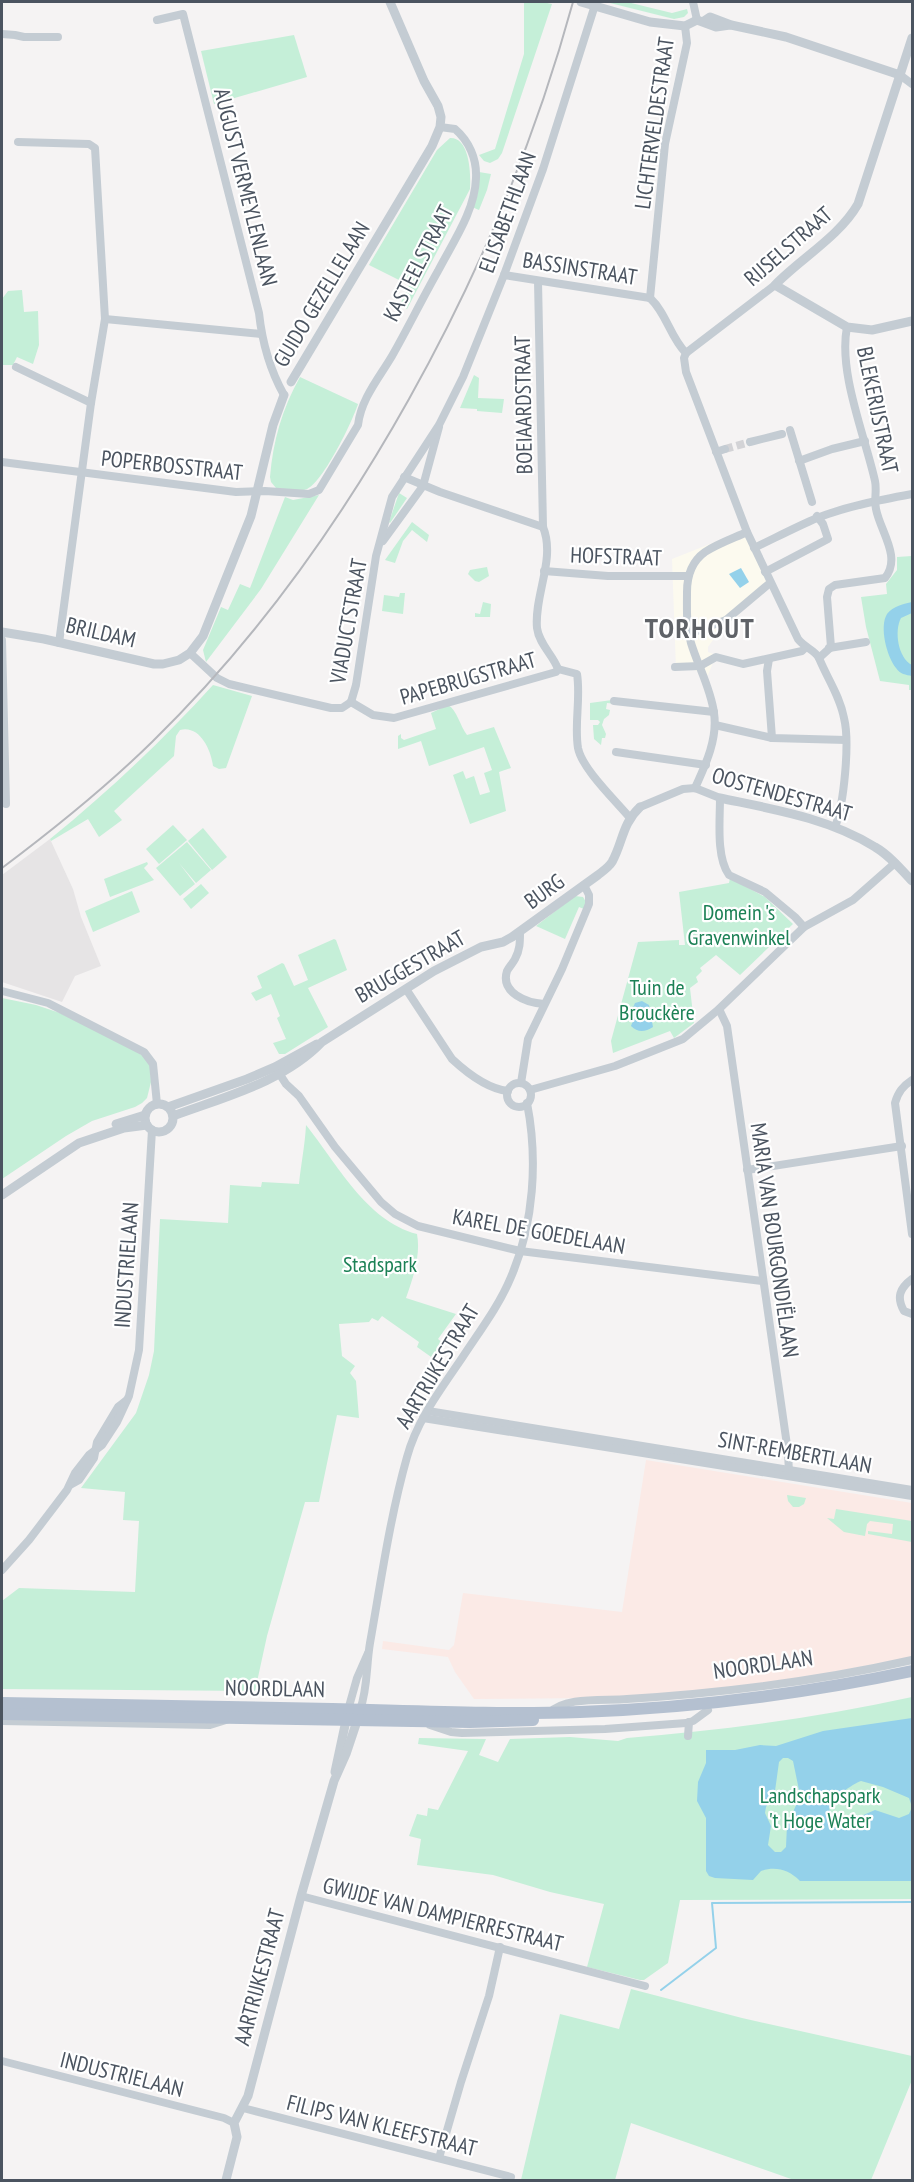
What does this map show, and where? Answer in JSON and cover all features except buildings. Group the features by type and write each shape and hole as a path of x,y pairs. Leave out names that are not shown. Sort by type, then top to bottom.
{"main road":[{"name":"NOORDLAAN","path":"2,1714 230,1718 549,1713 722,1702 809,1690 912,1671"},
{"name":"NOORDLAAN","path":"2,1703 489,1722 584,1719 708,1710 801,1698 912,1678"}],"street":[{"path":"390,2 424,81 438,106 441,117 440,127"},
{"path":"581,2 650,22 685,26 710,17 731,25 786,37 900,75 912,84"},
{"name":"LICHTERVELDESTRAAT","path":"693,2 701,20"},
{"name":"ELISABETHLAAN","path":"404,477 439,425 462,377 504,275 543,169 595,5"},
{"name":"AUGUST VERMEYLENLAAN","path":"156,20 183,14 259,313 261,334 276,380 284,395"},
{"name":"LICHTERVELDESTRAAT","path":"650,298 665,144 687,44 685,26"},
{"path":"2,34 24,38 58,37"},
{"name":"RIJSELSTRAAT","path":"686,353 775,285 788,271 849,220 858,204 912,38"},
{"name":"GUIDO GEZELLELAAN","path":"190,653 203,636 250,516 273,425 284,395 432,146 440,127"},
{"name":"KASTEELSTRAAT","path":"258,491 309,494 319,490 358,425 359,413 466,217 475,188 476,166 470,148 462,135 455,129 440,127"},
{"name":"POPERBOSSTRAAT","path":"18,142 89,144 95,148 105,319 82,474"},
{"name":"BASSINSTRAAT","path":"504,275 650,298"},
{"name":"BOEIAARDSTRAAT","path":"538,281 543,527 546,535 547,560 537,628 558,669"},
{"path":"775,285 847,327 872,330 912,321"},
{"path":"650,298 658,305 676,341 686,353 684,364 686,372 747,532 770,583 798,639 805,648 818,655 842,709 846,763 835,828"},
{"path":"105,319 261,334"},
{"name":"BLEKERIJSTRAAT","path":"831,647 827,597 829,589 835,585 885,578 890,572 892,563 876,509 875,483 849,376 844,343 847,327"},
{"path":"16,367 91,403"},
{"name":"ELISABETHLAAN","path":"423,486 439,425"},
{"path":"750,442 786,432 799,461 812,502"},
{"path":"799,461 832,449 865,441"},
{"path":"716,452 725,449"},
{"name":"POPERBOSSTRAAT","path":"2,462 236,492 258,491"},
{"path":"59,643 82,474"},
{"path":"404,477 423,486 543,527"},
{"name":"VIADUCTSTRAAT","path":"351,702 356,685 376,556 392,497 404,477"},
{"name":"VIADUCTSTRAAT","path":"380,545 423,486"},
{"path":"754,548 817,516 912,494"},
{"path":"765,572 828,539 823,524 817,516"},
{"path":"695,789 705,765 715,725 714,712 689,634 687,576 704,552 747,532"},
{"name":"HOFSTRAAT","path":"544,571 608,576 687,576"},
{"path":"689,634 731,618 770,583"},
{"name":"BRILDAM","path":"2,632 154,664 172,663 190,653"},
{"path":"2,640 6,804"},
{"path":"818,655 831,647 866,642"},
{"path":"675,667 700,666 716,657 743,664 802,651 805,648"},
{"path":"190,653 217,678 236,686 331,708 342,708 351,702"},
{"path":"769,659 767,671 772,738"},
{"path":"558,669 577,674 579,751 582,759 630,818"},
{"name":"PAPEBRUGSTRAAT","path":"351,702 373,715 394,718 556,672 558,669"},
{"path":"614,701 714,712"},
{"path":"715,725 772,738 846,740"},
{"path":"616,752 705,765"},
{"name":"BURG","path":"584,885 589,895 589,904 573,944 544,1004 517,996 509,990 506,980 507,970 520,946 520,932 611,864 623,831 630,818 640,807 683,789 695,789"},
{"name":"OOSTENDESTRAAT","path":"695,789 720,798 784,812 835,828 877,848 895,863 909,870 912,881"},
{"path":"720,798 720,843 729,875 765,892 804,927"},
{"path":"530,1090 615,1066 658,1051 683,1039 719,1010 804,927 853,900 895,863"},
{"name":"BRUGGESTRAAT","path":"171,1112 277,1071 313,1052 322,1042 434,971 481,947 503,942 520,932"},
{"path":"406,989 452,1059 480,1080 508,1091"},
{"path":"2,991 48,1003 144,1052 153,1064 157,1104"},
{"path":"521,1083 528,1039 544,1004"},
{"name":"MARIA VAN BOURGONDIËLAAN","path":"719,1010 727,1026 789,1474"},
{"name":"KAREL DE GOEDELAAN","path":"277,1071 285,1084 299,1096 357,1175 381,1202 395,1214 418,1226 520,1251 762,1281"},
{"path":"912,1080 904,1085 897,1094 895,1103 910,1185 912,1234"},
{"path":"521,1083 530,1090 531,1096 527,1103 520,1106 513,1104 508,1098 508,1091 513,1085 521,1083"},
{"name":"AARTRIJKESTRAAT","path":"353,1715 367,1685 369,1651 407,1455 425,1414 498,1304 520,1251 532,1184 531,1126 527,1103"},
{"path":"148,1123 159,1132 168,1129 173,1121 171,1112 157,1104"},
{"path":"148,1123 150,1107 157,1104"},
{"path":"2,1196 88,1139 148,1123"},
{"name":"INDUSTRIELAAN","path":"2,1570 29,1540 89,1455 96,1451 117,1422 127,1400 139,1350 148,1123"},
{"path":"747,1170 902,1146"},
{"path":"912,1279 901,1288 899,1296 904,1311 912,1314"},
{"name":"SINT-REMBERTLAAN","path":"425,1414 518,1425 584,1440 903,1492 912,1496"},
{"name":"SINT-REMBERTLAAN","path":"425,1414 517,1434 584,1440"},
{"path":"517,1434 518,1425"},
{"name":"SINT-REMBERTLAAN","path":"903,1492 912,1490"},
{"name":"AARTRIJKESTRAAT","path":"226,2181 237,2137 234,2123 243,2108 334,1781 346,1754 357,1678 369,1651"},
{"name":"NOORDLAAN","path":"549,1713 566,1702 656,1697 753,1687 836,1675 912,1660"},
{"name":"NOORDLAAN","path":"420,1721 462,1733 605,1729 689,1722 708,1710"},
{"name":"NOORDLAAN","path":"2,1721 210,1725 230,1718"},
{"path":"688,1736 689,1722"},
{"name":"GWIJDE VAN DAMPIERRESTRAAT","path":"301,1896 645,1986"},
{"path":"439,2158 489,1995 501,1947"},
{"name":"INDUSTRIELAAN","path":"2,2061 224,2118 234,2123"},
{"name":"FILIPS VAN KLEEFSTRAAT","path":"243,2108 511,2177"}],"shaded area":[{"path":"740,532 757,547 772,584 718,633 708,647 708,652 716,655 708,675 694,670 676,669 672,559"},
{"path":"50,839 73,889 81,917 101,966 75,976 62,1002 2,982 2,875"},
{"path":"646,1460 912,1503 912,1657 795,1679 721,1689 592,1698 474,1699 455,1672 448,1657 382,1649 383,1641 449,1650 454,1645 463,1593 622,1612"}],"green space":[{"path":"524,2 552,4 502,153 498,159 490,163 484,161 479,155 495,149 524,54"},
{"path":"606,2 627,2 672,13 687,9 688,13 684,17 674,19"},
{"path":"294,35 307,77 214,104 201,51"},
{"path":"450,138 457,139 465,150 468,158 470,189 407,309 400,305 409,285 369,265 437,150"},
{"path":"479,172 491,174 479,210 472,207 477,197"},
{"path":"22,290 24,312 38,311 39,345 33,364 17,357 13,365 2,365 2,299 8,291"},
{"path":"474,375 479,378 478,398 504,399 502,413 460,408"},
{"path":"300,377 358,404 336,452 319,478 304,490 276,488 270,477 273,451 283,413"},
{"path":"399,493 407,498 390,523 389,522"},
{"path":"319,495 261,589 206,662 203,650 221,607 228,610 240,584 250,588 285,497 293,500"},
{"path":"412,522 429,535 427,542 412,530 403,541 395,563 385,560"},
{"path":"912,556 912,690 909,690 909,685 880,681 861,597 887,594 886,584 897,570 897,557"},
{"path":"487,567 489,576 479,582 468,574 470,570"},
{"path":"400,593 405,593 403,614 382,611 384,595 399,597"},
{"path":"483,602 491,604 490,617 475,617 475,613 480,614"},
{"path":"213,685 252,696 226,768 219,769 213,766 207,746 199,735 187,729 180,730 176,736 174,756 114,811 122,820 99,837 88,819 51,841 50,839 93,803 154,746"},
{"path":"612,700 618,704 607,703 606,709 610,710 602,725 606,734 605,738 602,738 601,745 594,739 593,725 598,725 600,722 590,720 590,703"},
{"path":"448,705 454,711 467,735 494,727 511,768 499,772 506,811 470,824 453,775 463,771 466,779 474,776 480,795 490,792 484,773 492,770 484,747 429,766 421,741 398,749 398,736 401,734 404,740 436,729 431,713"},
{"path":"173,825 187,840 159,864 146,849"},
{"path":"203,828 227,857 212,870 188,841"},
{"path":"187,842 211,870 196,883 179,863 195,884 180,896 156,868"},
{"path":"147,862 144,868 154,880 110,897 104,879"},
{"path":"730,878 765,897 793,924 740,975 716,955 700,968 702,971 696,977 698,982 690,988 694,1023 674,1038 670,1031 613,1053 611,1041 638,942 679,940 679,945 685,945 679,892 729,883"},
{"path":"201,884 209,893 191,909 183,899"},
{"path":"132,891 140,912 93,932 85,911"},
{"path":"575,896 583,897 586,902 584,909 579,907 565,939 536,926"},
{"path":"334,939 347,970 308,988 328,1027 285,1054 279,1054 273,1043 286,1039 277,1018 280,1016 271,994 256,1001 251,993 262,988 257,976 282,963 294,986 308,980 298,955"},
{"path":"2,998 60,1013 131,1048 146,1058 150,1064 151,1082 147,1098 142,1103 92,1121 2,1179"},
{"name":"Stadspark","path":"306,1125 367,1204 382,1217 417,1234 417,1258 406,1298 456,1314 438,1339 444,1344 434,1359 417,1347 419,1342 382,1316 378,1321 372,1318 369,1322 339,1324 342,1356 355,1366 350,1373 356,1381 359,1418 337,1415 319,1502 305,1502 267,1636 255,1691 2,1689 2,1601 19,1588 135,1592 139,1521 123,1520 125,1492 81,1488 136,1413 149,1375 154,1351 160,1219 228,1223 230,1185 261,1187 262,1182 299,1184"},
{"path":"787,1495 806,1498 804,1504 793,1507"},
{"path":"836,1509 912,1521 912,1542 868,1534 868,1531 892,1534 893,1524 870,1521 867,1524 865,1536 844,1532 827,1518 834,1519"},
{"path":"912,1697 912,1899 680,1900 668,1963 644,1980 640,1980 587,1967 604,1904 550,1892 493,1875 417,1865 421,1839 409,1836 417,1814 427,1816 428,1808 438,1810 468,1751 418,1744 419,1738 486,1739 479,1755 498,1762 510,1739 570,1737 618,1741 627,1738 806,1717"},
{"path":"631,1989 742,2018 912,2056 912,2080 871,2180 794,2180 631,2123 615,2180 521,2180 560,2014 619,2029"}],"water":[{"path":"741,568 749,582 740,588 729,574"},
{"path":"912,602 912,613 901,618 899,623 898,637 903,657 912,665 912,676 899,672 893,663 885,642 884,626 889,611"},
{"path":"642,1001 649,1005 653,1027 642,1031 631,1026 634,1018 631,1012 635,1003"},
{"name":"Landschapspark 't Hoge Water","path":"912,1718 912,1807 912,1881 800,1881 791,1874 777,1869 761,1871 753,1880 709,1876 706,1871 706,1818 697,1801 698,1782 706,1763 706,1750 735,1750 760,1745 776,1746 823,1731","holes":["783,1758 793,1761 799,1790 798,1801 787,1825 786,1847 781,1852 775,1852 768,1845 771,1826 765,1813 775,1791 779,1762","861,1781 909,1798 912,1807 909,1814 899,1818 875,1810 847,1822 836,1821 831,1815 830,1807 831,1801"]}],"waterway":[{"path":"661,1990 716,1948 712,1903 912,1902"}],"tunnel":[{"path":"725,449 750,442"}],"railway":[{"path":"2,868 116,776 152,742 223,666 290,583 352,493 409,399 460,301 504,202 542,101 573,2"}],"district":[{"name":"TORHOUT","path":"700,627"}],"park label":[{"name":"Domein 's Gravenwinkel","path":"739,924"},
{"name":"Tuin de Brouckère","path":"657,1000"}]}
